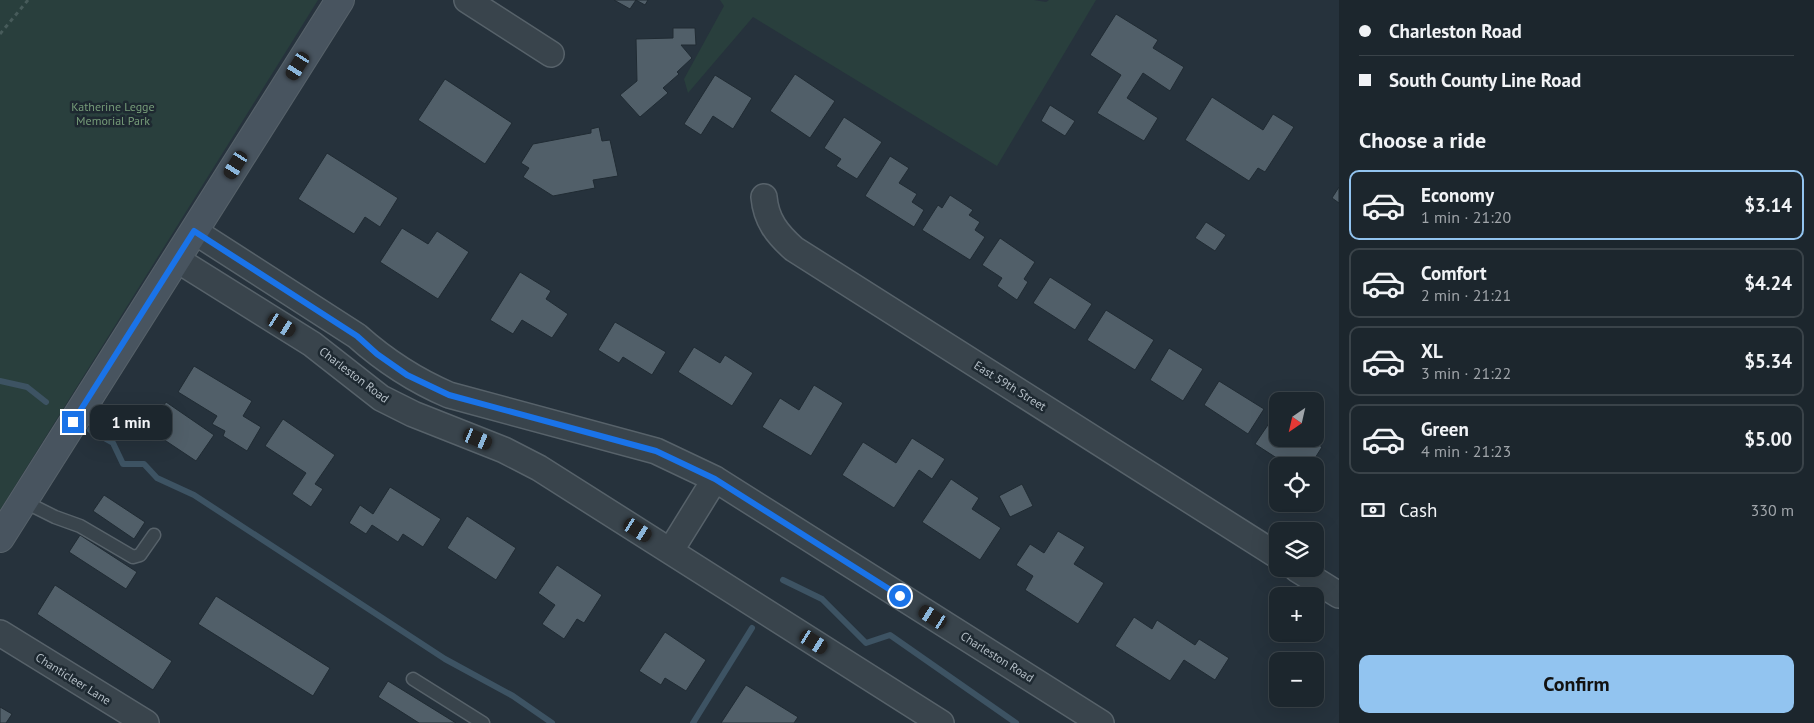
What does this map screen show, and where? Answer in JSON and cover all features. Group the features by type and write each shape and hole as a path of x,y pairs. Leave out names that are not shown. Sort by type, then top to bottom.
{"main road":[{"path":"0,538 340,0"}],"street":[{"path":"467,0 551,54"},
{"name":"East 59th Street","path":"764,197 765,211 771,225 782,239 794,249 1269,550"},
{"name":"Charleston Road","path":"194,231 357,336 377,354 407,375 432,388 466,400 656,451 715,479 1101,723"},
{"name":"Charleston Road","path":"176,259 312,344 382,398 413,414 504,450 539,468 941,723"},
{"path":"671,550 715,479"},
{"path":"1309,577 1339,596"},
{"name":"Chanticleer Lane","path":"0,633 146,723"}],"lane":[{"path":"23,501 55,518 80,526 133,557 140,555 154,535"},
{"path":"413,679 484,723"}],"path":[{"path":"0,34 28,0"}],"green space":[{"name":"Katherine Legge Memorial Park","path":"0,0 318,0 0,510"},
{"path":"720,0 1034,0 1046,2 1049,0 1096,0 997,166 753,17 688,93 684,79 724,6"}],"building":[{"path":"614,0 636,0 630,9"},
{"path":"636,0 648,0 645,5"},
{"path":"1116,14 1158,40 1153,48 1184,67 1170,91 1143,73 1127,98 1158,118 1144,141 1097,113 1121,75 1090,55"},
{"path":"673,28 695,28 696,45 681,45 692,58 677,72 679,74 663,88 668,93 640,117 620,95 637,81 636,39 673,38"},
{"path":"795,74 835,101 810,138 770,111"},
{"path":"715,75 752,98 733,129 713,116 701,135 684,124"},
{"path":"445,79 512,123 485,164 418,120"},
{"path":"1212,97 1263,130 1273,114 1294,127 1265,172 1258,168 1249,181 1185,140"},
{"path":"1050,105 1075,121 1065,136 1041,121"},
{"path":"844,117 882,142 857,179 836,166 841,159 824,148"},
{"path":"599,127 602,141 610,140 618,176 593,180 595,188 553,196 523,177 529,168 521,163 533,144 591,133 591,129"},
{"path":"327,153 398,198 380,227 365,217 354,234 298,199"},
{"path":"890,156 909,168 899,183 917,194 912,202 924,210 914,227 865,196"},
{"path":"1339,187 1339,203 1332,198"},
{"path":"950,195 973,210 969,215 980,222 975,230 985,237 970,260 922,230 938,205 942,208"},
{"path":"1206,222 1226,235 1215,251 1195,238"},
{"path":"402,228 428,244 437,231 469,252 438,299 380,262"},
{"path":"1000,238 1035,262 1024,279 1028,282 1017,300 997,286 1002,278 982,265"},
{"path":"520,272 551,291 546,299 568,314 552,338 522,320 513,334 490,320"},
{"path":"1050,277 1092,304 1075,330 1033,303"},
{"path":"1106,310 1154,340 1135,370 1087,340"},
{"path":"615,322 666,352 652,375 623,357 619,363 598,350"},
{"path":"694,347 720,363 725,355 753,373 732,406 678,372"},
{"path":"1169,348 1203,369 1183,401 1150,380"},
{"path":"194,366 252,401 243,416 261,427 247,451 223,436 225,431 212,424 217,416 178,392"},
{"path":"1219,381 1264,409 1248,434 1204,405"},
{"path":"814,385 843,403 811,456 762,427 780,398 799,410"},
{"path":"166,402 214,435 196,461 148,429"},
{"path":"283,419 335,455 315,484 323,489 311,507 292,494 306,473 265,446"},
{"path":"1269,423 1269,448 1321,448 1316,457 1275,457 1255,444"},
{"path":"912,438 945,459 932,479 919,470 894,508 842,475 863,442 896,463"},
{"path":"951,479 979,498 972,509 1001,528 980,560 922,522"},
{"path":"1022,484 1033,506 1010,517 999,496"},
{"path":"390,487 441,519 423,547 403,534 398,542 372,525 366,534 349,523 360,505 373,514"},
{"path":"104,495 145,522 134,539 93,511"},
{"path":"467,516 516,548 496,580 447,548"},
{"path":"1058,531 1085,547 1074,564 1104,583 1078,624 1025,590 1033,576 1016,565 1030,544 1044,553"},
{"path":"80,535 137,572 126,589 69,552"},
{"path":"557,565 602,595 584,623 577,619 564,639 542,624 555,605 538,593"},
{"path":"55,585 172,661 153,690 37,614"},
{"path":"216,596 330,668 313,696 198,624"},
{"path":"1134,617 1152,629 1157,620 1195,645 1199,639 1229,658 1215,680 1184,660 1170,681 1115,646"},
{"path":"665,632 706,660 686,691 665,678 661,685 639,671"},
{"path":"388,681 456,723 419,723 378,697"},
{"path":"746,685 798,717 794,723 721,723"},
{"path":"0,707 12,714 6,723 0,723"}],"waterway":[{"path":"0,381 27,387 46,402"},
{"path":"90,430 113,443 123,464 144,464 157,478 194,495 445,659 513,696 552,723"},
{"path":"783,580 822,599 866,643 890,635 1016,723"},
{"path":"693,723 752,628"}],"route":[{"path":"73,422 194,231 341,325 407,375 432,388 449,395 656,451 680,461 715,479 900,596"}]}
